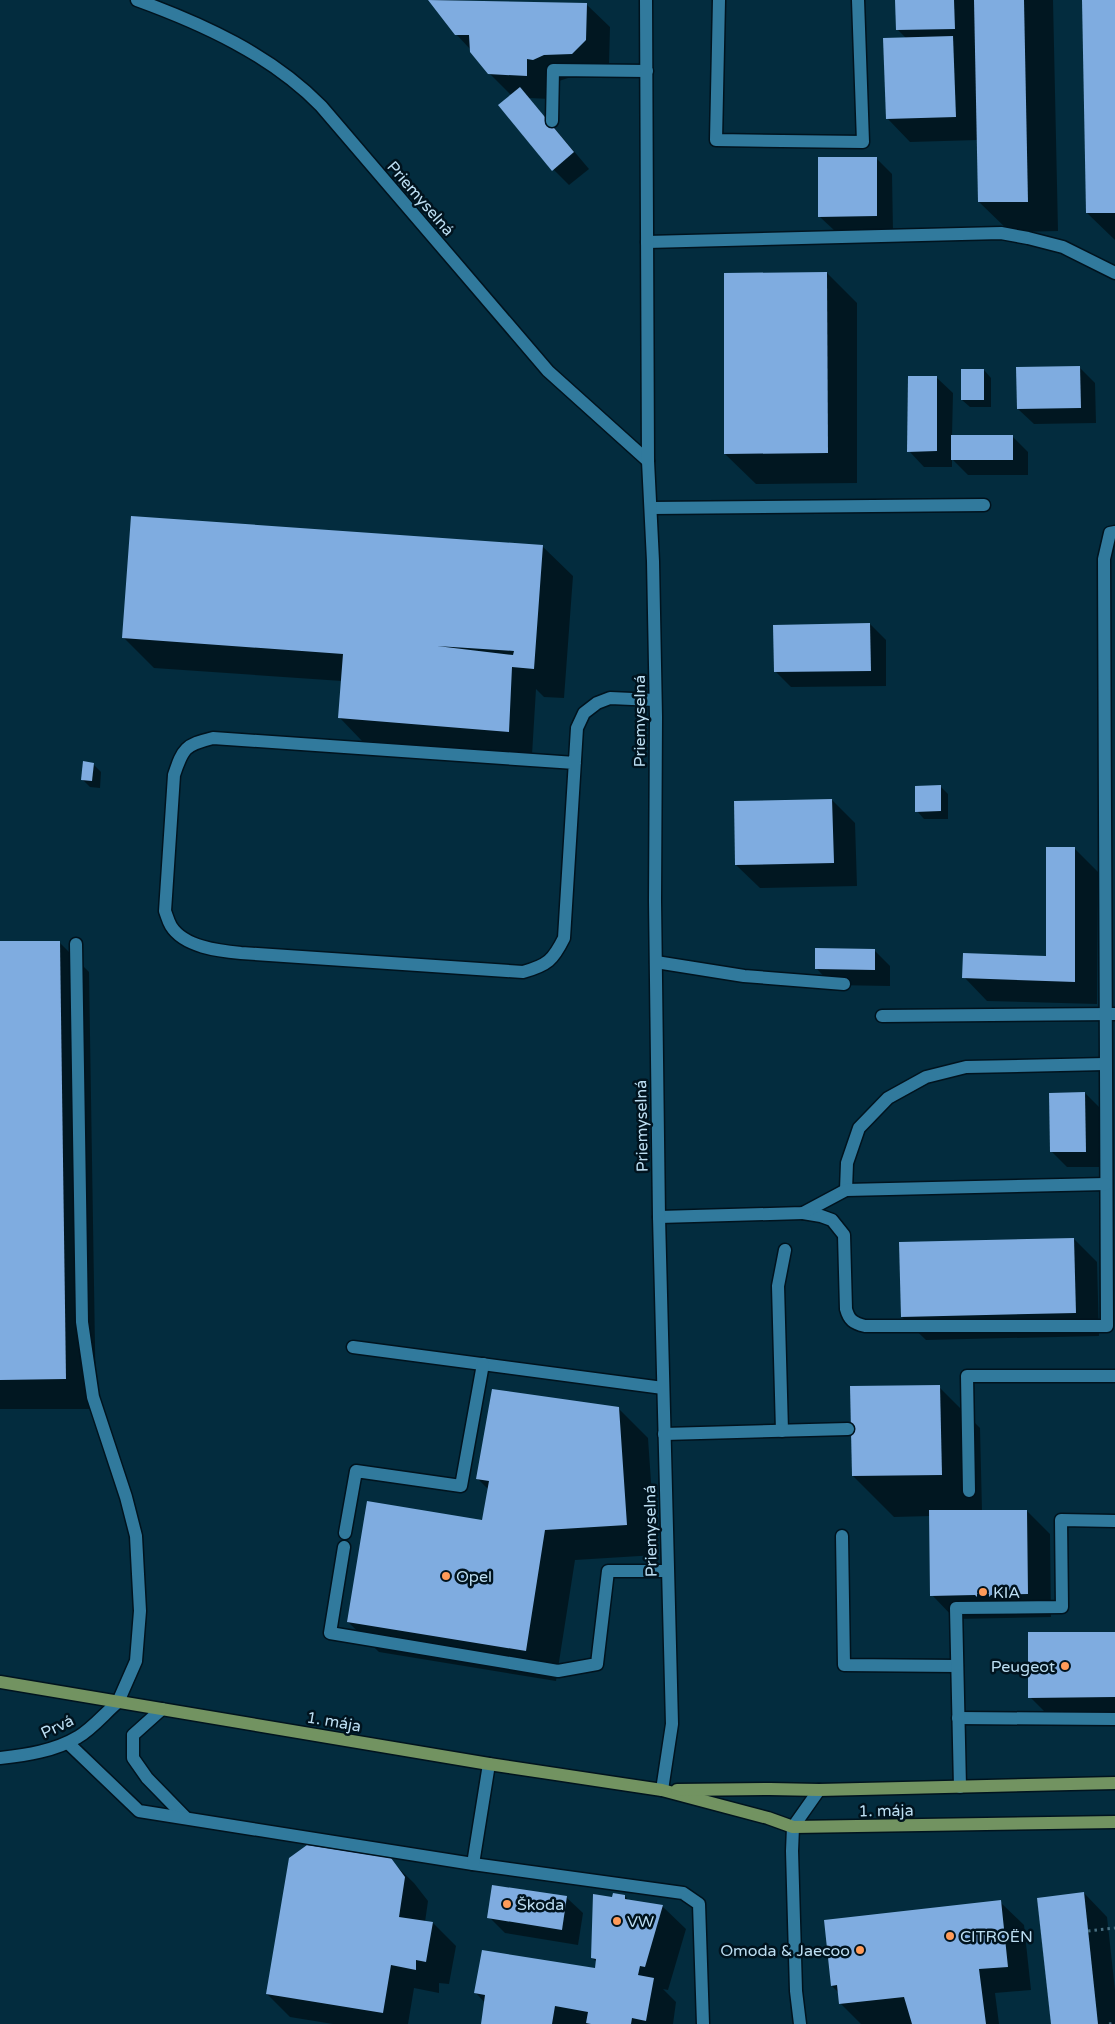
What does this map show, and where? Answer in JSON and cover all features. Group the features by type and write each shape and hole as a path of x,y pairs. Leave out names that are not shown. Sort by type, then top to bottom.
{"main road":[{"name":"1. mája","path":"0,1682 489,1764 662,1790 768,1818 794,1827 1115,1822"},
{"name":"1. mája","path":"662,1790 819,1790 1115,1783"}],"street":[{"name":"Priemyselná","path":"137,0 180,16 244,48 306,90 548,371 648,461"},
{"name":"Priemyselná","path":"646,0 648,461 653,561 656,700 656,962 659,1217 672,1724 662,1790"},
{"path":"719,0 716,140 863,142 858,0"},
{"path":"552,121 553,70 647,71"},
{"path":"647,242 1001,233 1063,247 1115,273"},
{"path":"650,508 984,505"},
{"path":"659,1217 803,1213 832,1220 844,1235 846,1309 849,1319 855,1324 865,1326 1107,1326 1105,1064 1110,1014 1104,559 1110,533 1115,532"},
{"path":"575,763 213,738 192,743 181,755 174,775 164,911 172,928 185,939 207,949 240,953 523,972 540,968 555,956 564,938 575,763 577,728 584,713 597,703 610,698 656,700"},
{"path":"76,944 82,1322 93,1397 126,1497 136,1536 140,1611 136,1661 118,1702"},
{"path":"656,962 744,976 844,984"},
{"path":"882,1016 1110,1014"},
{"path":"846,1190 847,1163 859,1128 888,1098 926,1077 966,1067 1105,1064"},
{"path":"803,1213 846,1190 1106,1184"},
{"path":"782,1431 778,1286 785,1250"},
{"path":"353,1348 663,1388"},
{"path":"345,1533 356,1471 461,1486 483,1364"},
{"path":"969,1491 967,1376 1115,1376"},
{"path":"664,1434 848,1429"},
{"path":"960,1787 956,1608 1062,1607 1061,1520 1115,1521"},
{"path":"842,1536 844,1665 957,1666"},
{"path":"344,1547 330,1633 558,1671 597,1664 608,1571 667,1571"},
{"name":"Prvá","path":"0,1758 37,1753 68,1743 79,1737 118,1702"},
{"path":"162,1709 133,1735 133,1758 147,1778 186,1818"},
{"path":"958,1718 1115,1719"},
{"path":"68,1743 139,1811 473,1864 683,1894 699,1904 703,2024"},
{"path":"473,1864 489,1764"},
{"path":"800,2024 796,1991 792,1851 794,1827 819,1790"}],"path":[{"path":"1088,1931 1115,1928"},
{"path":"1110,2024 1115,2023"}],"building":[{"path":"428,0 587,3 586,40 572,54 544,55 533,60 527,59 527,76 488,74 470,52 469,35 455,35"},
{"path":"895,0 954,0 955,29 896,30"},
{"path":"974,0 1024,0 1028,202 978,202"},
{"path":"1082,0 1115,0 1115,213 1086,213"},
{"path":"953,36 956,117 886,119 883,38"},
{"path":"520,87 574,152 552,171 498,105"},
{"path":"818,157 877,157 877,216 818,217"},
{"path":"827,272 828,453 724,454 724,273"},
{"path":"1080,366 1081,408 1017,409 1016,367"},
{"path":"961,369 984,369 984,400 961,400"},
{"path":"908,376 937,376 937,451 907,452"},
{"path":"951,435 1013,435 1013,460 951,460"},
{"path":"131,516 543,545 534,669 512,667 509,732 338,718 343,654 122,638","holes":["437,646 514,651 513,655"]},
{"path":"870,623 871,671 774,672 773,625"},
{"path":"83,761 94,763 92,781 81,780"},
{"path":"941,785 941,811 915,812 915,786"},
{"path":"832,799 834,863 735,865 734,801"},
{"path":"1046,847 1075,847 1075,982 962,978 963,953 1046,956"},
{"path":"0,941 60,941 66,1379 0,1380"},
{"path":"815,948 875,949 875,970 815,969"},
{"path":"1085,1092 1086,1152 1050,1152 1049,1093"},
{"path":"1074,1238 1076,1313 901,1317 899,1242"},
{"path":"940,1385 942,1475 852,1476 850,1386"},
{"path":"492,1389 619,1407 627,1525 545,1530 526,1651 347,1622 367,1501 482,1520 489,1481 476,1479"},
{"path":"929,1510 1027,1510 1028,1594 991,1595 989,1597 989,1594 977,1594 977,1597 975,1595 930,1596"},
{"path":"1028,1632 1115,1632 1115,1697 1028,1698"},
{"path":"307,1845 391,1858 405,1877 399,1917 433,1922 426,1962 416,1960 416,1970 391,1965 383,2013 266,1994 289,1858"},
{"path":"492,1885 567,1896 562,1930 487,1918"},
{"path":"1084,1892 1098,2024 1051,2024 1037,1898"},
{"path":"613,1893 625,1895 625,1899 663,1905 645,1967 640,1966 638,1975 654,1978 646,2021 632,2018 631,2024 591,2024 586,2023 588,2012 555,2006 552,2024 481,2024 485,1995 474,1993 482,1950 595,1968 596,1959 591,1958 593,1894 612,1897"},
{"path":"1001,1900 1008,1967 979,1969 986,2024 912,2024 904,1997 839,2004 837,1985 831,1986 824,1920"}],"place":[{"name":"Opel","path":"446,1576"},
{"name":"KIA","path":"983,1592"},
{"name":"Peugeot","path":"1065,1666"},
{"name":"Škoda","path":"507,1904"},
{"name":"VW","path":"617,1921"},
{"name":"CITROËN","path":"950,1936"},
{"name":"Omoda & Jaecoo","path":"860,1950"}]}
